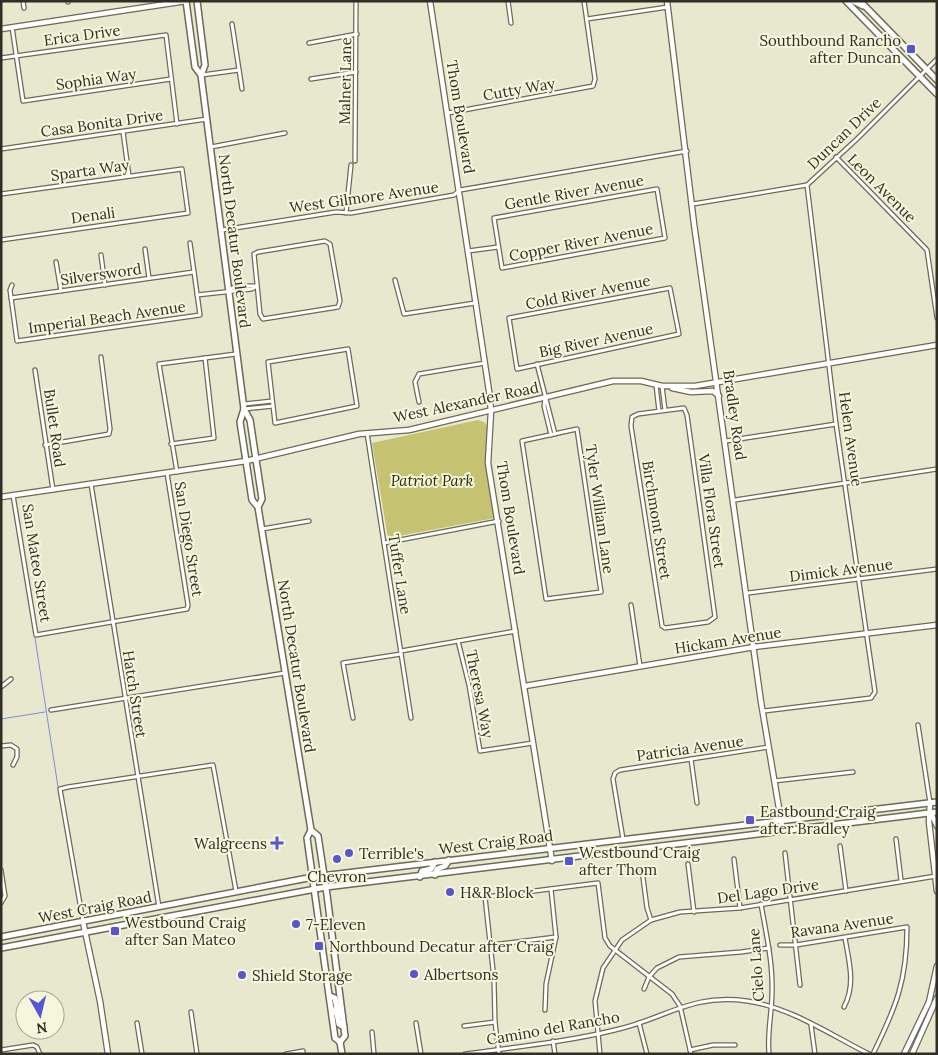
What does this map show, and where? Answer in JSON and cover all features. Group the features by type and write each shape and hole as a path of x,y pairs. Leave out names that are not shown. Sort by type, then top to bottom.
{"main road":[{"name":"North Decatur Boulevard","path":"186,1 195,67 201,75 207,119 243,407 240,422 252,500 258,507 262,529 311,830 307,838 336,1038 340,1042 342,1054"},
{"name":"North Decatur Boulevard","path":"197,1 205,65 201,75"},
{"path":"846,1 937,94"},
{"path":"854,1 866,7"},
{"path":"860,1 937,80"},
{"name":"North Decatur Boulevard","path":"243,407 250,420 262,498 258,507"},
{"name":"West Craig Road","path":"1,937 313,877 937,802"},
{"name":"West Craig Road","path":"1,948 326,887 934,813"},
{"name":"North Decatur Boulevard","path":"311,830 318,836 325,876 345,1036 340,1042"},
{"path":"435,875 437,869 445,866 449,860"},
{"path":"420,877 422,871 431,869 435,862"},
{"path":"206,898 207,909"},
{"path":"330,996 335,998 336,1009 342,1016"},
{"path":"332,1008 337,1014 339,1024 344,1027"}],"street":[{"path":"23,1 24,8"},
{"path":"1,28 186,1"},
{"name":"Malner Lane","path":"355,161 358,34 356,1"},
{"name":"Thom Boulevard","path":"430,1 485,363 491,411 488,463 499,521 552,861"},
{"path":"508,1 511,23"},
{"path":"584,1 587,18 668,7"},
{"name":"Bradley Road","path":"667,1 719,397 748,593 754,647 783,832"},
{"name":"Cutty Way","path":"448,113 593,86 595,79 587,18"},
{"path":"232,24 242,89"},
{"path":"12,27 16,56"},
{"path":"310,43 358,34"},
{"name":"Erica Drive","path":"1,58 166,35 171,79"},
{"name":"Sophia Way","path":"16,56 23,100 171,79"},
{"name":"Duncan Drive","path":"693,204 807,184 937,59"},
{"path":"201,75 239,70"},
{"path":"311,79 356,72"},
{"path":"171,79 177,124"},
{"name":"Casa Bonita Drive","path":"1,149 207,119"},
{"path":"123,132 129,176"},
{"path":"210,147 285,133"},
{"name":"West Gilmore Avenue","path":"221,230 336,212 346,213 454,195 460,190 686,151"},
{"name":"Leon Avenue","path":"836,157 927,250 937,318"},
{"path":"346,213 351,166"},
{"name":"Sparta Way","path":"1,194 182,168 188,213"},
{"name":"Helen Avenue","path":"764,711 874,696 860,579 836,424 807,184"},
{"name":"Gentle River Avenue","path":"498,247 494,218 657,189 665,238"},
{"name":"Denali","path":"1,240 188,213"},
{"name":"Copper River Avenue","path":"498,247 502,268 665,238"},
{"path":"328,242 340,301 338,308 263,319 260,314 257,286 254,254 287,247 328,242"},
{"path":"190,243 197,294 252,289 257,286"},
{"path":"468,251 498,247"},
{"path":"145,249 149,278"},
{"path":"101,255 105,285"},
{"path":"56,262 60,291"},
{"name":"Silversword","path":"11,298 194,272"},
{"path":"395,280 404,314 475,303"},
{"path":"11,298 10,290 12,285"},
{"name":"Cold River Avenue","path":"517,369 509,318 670,288 679,334"},
{"name":"Imperial Beach Avenue","path":"11,298 17,341 200,315 197,294"},
{"name":"Big River Avenue","path":"517,369 679,334"},
{"name":"West Alexander Road","path":"1,497 246,461 366,432 408,430 613,381 641,381 659,386 696,386 937,345"},
{"path":"348,348 357,406 275,423 273,406 268,362 348,348"},
{"path":"177,472 159,364 236,354"},
{"path":"45,446 109,434 110,429 101,357"},
{"path":"171,444 214,438 205,358"},
{"path":"419,402 416,377 419,374 485,363"},
{"path":"537,364 555,434 550,435 544,406 545,398"},
{"name":"Bullet Road","path":"35,370 53,490"},
{"path":"659,386 665,410 659,411 659,386"},
{"path":"668,386 678,391 713,391 719,397"},
{"path":"243,407 272,400"},
{"path":"243,407 273,406"},
{"name":"Villa Flora Street","path":"662,626 669,628 693,625 708,622 715,617 687,415 684,408 665,410"},
{"name":"Birchmont Street","path":"659,411 638,414 632,417 631,426 662,626"},
{"path":"726,441 836,424"},
{"name":"Tyler William Lane","path":"550,435 522,442 546,599 601,592 577,429 555,434"},
{"name":"Tuffer Lane","path":"366,432 411,718"},
{"path":"734,500 937,469"},
{"name":"San Diego Street","path":"112,622 187,608 168,473"},
{"name":"Hatch Street","path":"91,484 159,907"},
{"name":"San Mateo Street","path":"13,496 36,635 112,622"},
{"path":"262,529 308,520"},
{"path":"384,543 499,521"},
{"name":"Dimick Avenue","path":"748,593 937,570"},
{"path":"631,606 640,666"},
{"name":"Hickam Avenue","path":"525,686 754,647 937,625"},
{"path":"353,718 343,663 516,631"},
{"name":"Theresa Way","path":"458,641 469,684 480,751 533,743"},
{"path":"51,710 285,672"},
{"path":"1,686 11,679"},
{"path":"918,725 930,803 937,826"},
{"path":"1,746 11,745 17,749 17,757 13,765"},
{"name":"Patricia Avenue","path":"624,839 613,780 615,772 770,748"},
{"path":"691,759 697,802"},
{"path":"108,1054 100,1001 83,922 60,789 213,764 236,892"},
{"path":"774,781 853,772"},
{"path":"934,813 929,822 937,891"},
{"path":"896,839 901,881"},
{"path":"840,846 846,891"},
{"path":"785,852 792,899 800,985"},
{"path":"734,859 740,908"},
{"path":"688,864 694,912"},
{"path":"1,870 5,896 2,902"},
{"path":"642,870 647,908 651,920"},
{"name":"Del Lago Drive","path":"600,1054 594,1001 598,982 613,950 631,932 651,920 670,914 740,908 936,876"},
{"path":"499,1054 485,897 598,883 605,938 613,950 672,994 680,1006 691,1052 712,1045 735,1045"},
{"path":"545,1010 546,984 556,937 551,889"},
{"name":"Cielo Lane","path":"761,904 769,948 772,993 768,1036 769,1054"},
{"name":"Ravana Avenue","path":"780,945 796,945 907,927 907,955 903,982 893,1012 871,1054"},
{"path":"490,945 556,937"},
{"path":"844,1007 851,991 852,978 845,938"},
{"path":"644,989 649,977 667,962 678,957 769,948"},
{"path":"904,1054 929,1002 937,966"},
{"path":"912,1054 936,1004 937,998"},
{"name":"Camino del Rancho","path":"465,1054 597,1035 639,1023 680,1006 713,1000 738,1000 770,1006 871,1054"},
{"path":"929,1002 936,1004"},
{"path":"191,1012 197,1054"},
{"path":"464,1026 495,1022"},
{"path":"137,1023 142,1054"},
{"path":"416,1023 421,1054"},
{"path":"639,1023 647,1054"},
{"path":"810,1024 815,1054"},
{"path":"372,1032 374,1054"},
{"path":"553,1041 555,1054"},
{"path":"1,1050 33,1045 37,1047 40,1054"},
{"path":"286,1054 303,1053"}],"green space":[{"name":"Patriot Park","path":"478,420 484,422 488,427 486,464 495,518 388,538 372,443"}],"waterway":[{"path":"35,638 58,787"},
{"path":"1,719 45,712"}],"place":[{"name":"Southbound Rancho after Duncan","path":"911,49"},
{"name":"Eastbound Craig after Bradley","path":"750,820"},
{"name":"Walgreens","path":"277,843"},
{"name":"Terrible's","path":"349,853"},
{"name":"Chevron","path":"337,859"},
{"name":"Westbound Craig after Thom","path":"569,861"},
{"name":"H&R Block","path":"450,892"},
{"name":"7-Eleven","path":"296,924"},
{"name":"Westbound Craig after San Mateo","path":"115,931"},
{"name":"Northbound Decatur after Craig","path":"319,946"},
{"name":"Albertsons","path":"414,974"},
{"name":"Shield Storage","path":"242,975"}]}
